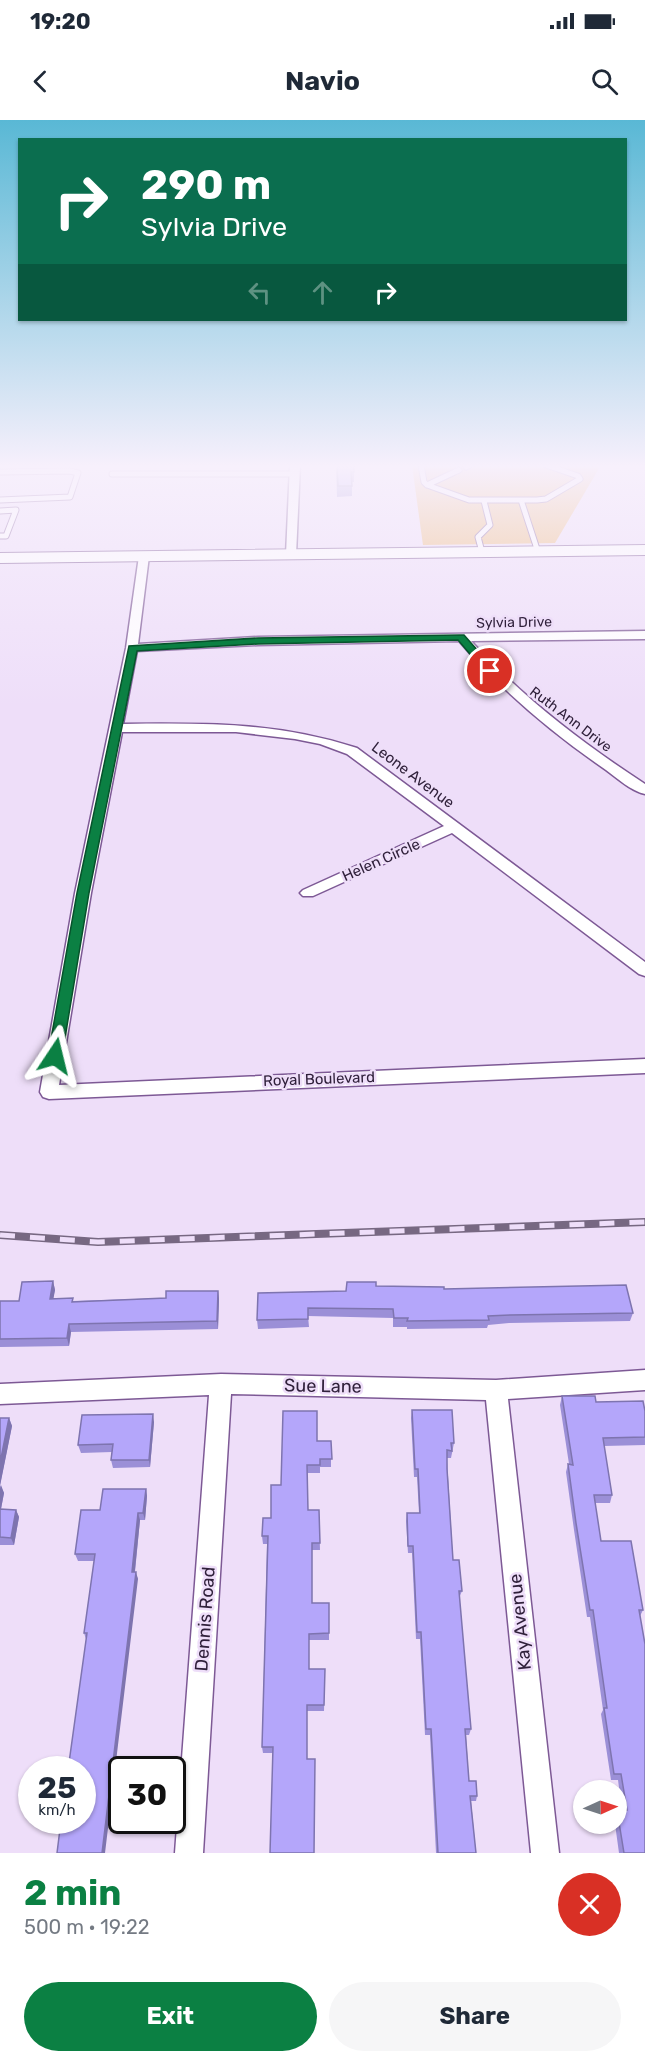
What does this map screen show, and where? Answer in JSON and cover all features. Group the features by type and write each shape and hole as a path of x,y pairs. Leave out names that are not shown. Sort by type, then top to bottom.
{"main road":[{"path":"0,558 645,550"}],"street":[{"path":"291,546 291,555"},
{"path":"116,728 132,648 144,556"},
{"name":"Sylvia Drive","path":"132,648 258,641 645,636"},
{"name":"Ruth Ann Drive","path":"460,638 526,705 603,763 645,790"},
{"name":"Leone Avenue","path":"116,728 214,726 263,729 299,734 327,741 352,751 645,970"},
{"name":"Royal Boulevard","path":"116,728 83,893 48,1092 645,1066"},
{"name":"Helen Circle","path":"308,893 454,827"},
{"name":"Sue Lane","path":"0,1394 221,1384 496,1390 645,1380"},
{"name":"Dennis Road","path":"189,1853 221,1384"},
{"name":"Kay Avenue","path":"496,1390 545,1853"}],"lane":[{"path":"480,546 482,552"},
{"path":"536,546 538,552"}],"building":[{"path":"53,1281 50,1299 73,1298 72,1302 166,1298 166,1291 218,1291 217,1321 69,1324 67,1338 0,1339 0,1301 19,1301 22,1282"},
{"path":"347,1282 376,1282 376,1286 444,1287 444,1289 626,1285 633,1313 510,1315 488,1316 489,1320 407,1321 408,1318 394,1318 393,1309 308,1308 308,1319 257,1320 258,1293 346,1291"},
{"path":"562,1396 595,1396 596,1402 643,1401 645,1437 603,1438 612,1495 594,1495 601,1541 631,1541 643,1610 639,1610 645,1644 645,1853 624,1853 621,1834 627,1834 627,1780 622,1780 621,1774 614,1774 593,1610 590,1610 568,1464 573,1465"},
{"path":"412,1410 452,1410 454,1443 451,1443 452,1451 447,1450 447,1469 453,1560 459,1560 462,1591 459,1591 471,1729 465,1729 469,1781 476,1781 477,1796 470,1796 476,1853 438,1853 431,1729 426,1729 421,1632 417,1632 413,1546 408,1546 407,1513 420,1513"},
{"path":"283,1411 317,1411 317,1441 331,1441 332,1459 320,1459 320,1465 307,1465 308,1510 319,1510 320,1543 312,1543 312,1603 329,1603 329,1633 309,1634 309,1669 325,1669 324,1705 307,1705 307,1759 315,1759 314,1853 270,1853 273,1747 262,1747 268,1536 262,1536 263,1518 271,1518 271,1485 281,1485"},
{"path":"153,1414 149,1460 111,1460 113,1444 78,1445 82,1415"},
{"path":"0,1418 9,1418 0,1463"},
{"path":"103,1489 146,1489 143,1513 138,1513 132,1572 136,1572 114,1756 108,1756 108,1803 102,1853 57,1853 59,1834 96,1834 96,1756 70,1756 95,1554 75,1554 81,1510 100,1510"},
{"path":"0,1509 16,1510 11,1538 0,1537"}],"railway":[{"path":"0,1235 98,1242 645,1222"}],"route":[{"path":"55,1056 83,893 132,648 258,641 460,638 490,671"}]}
